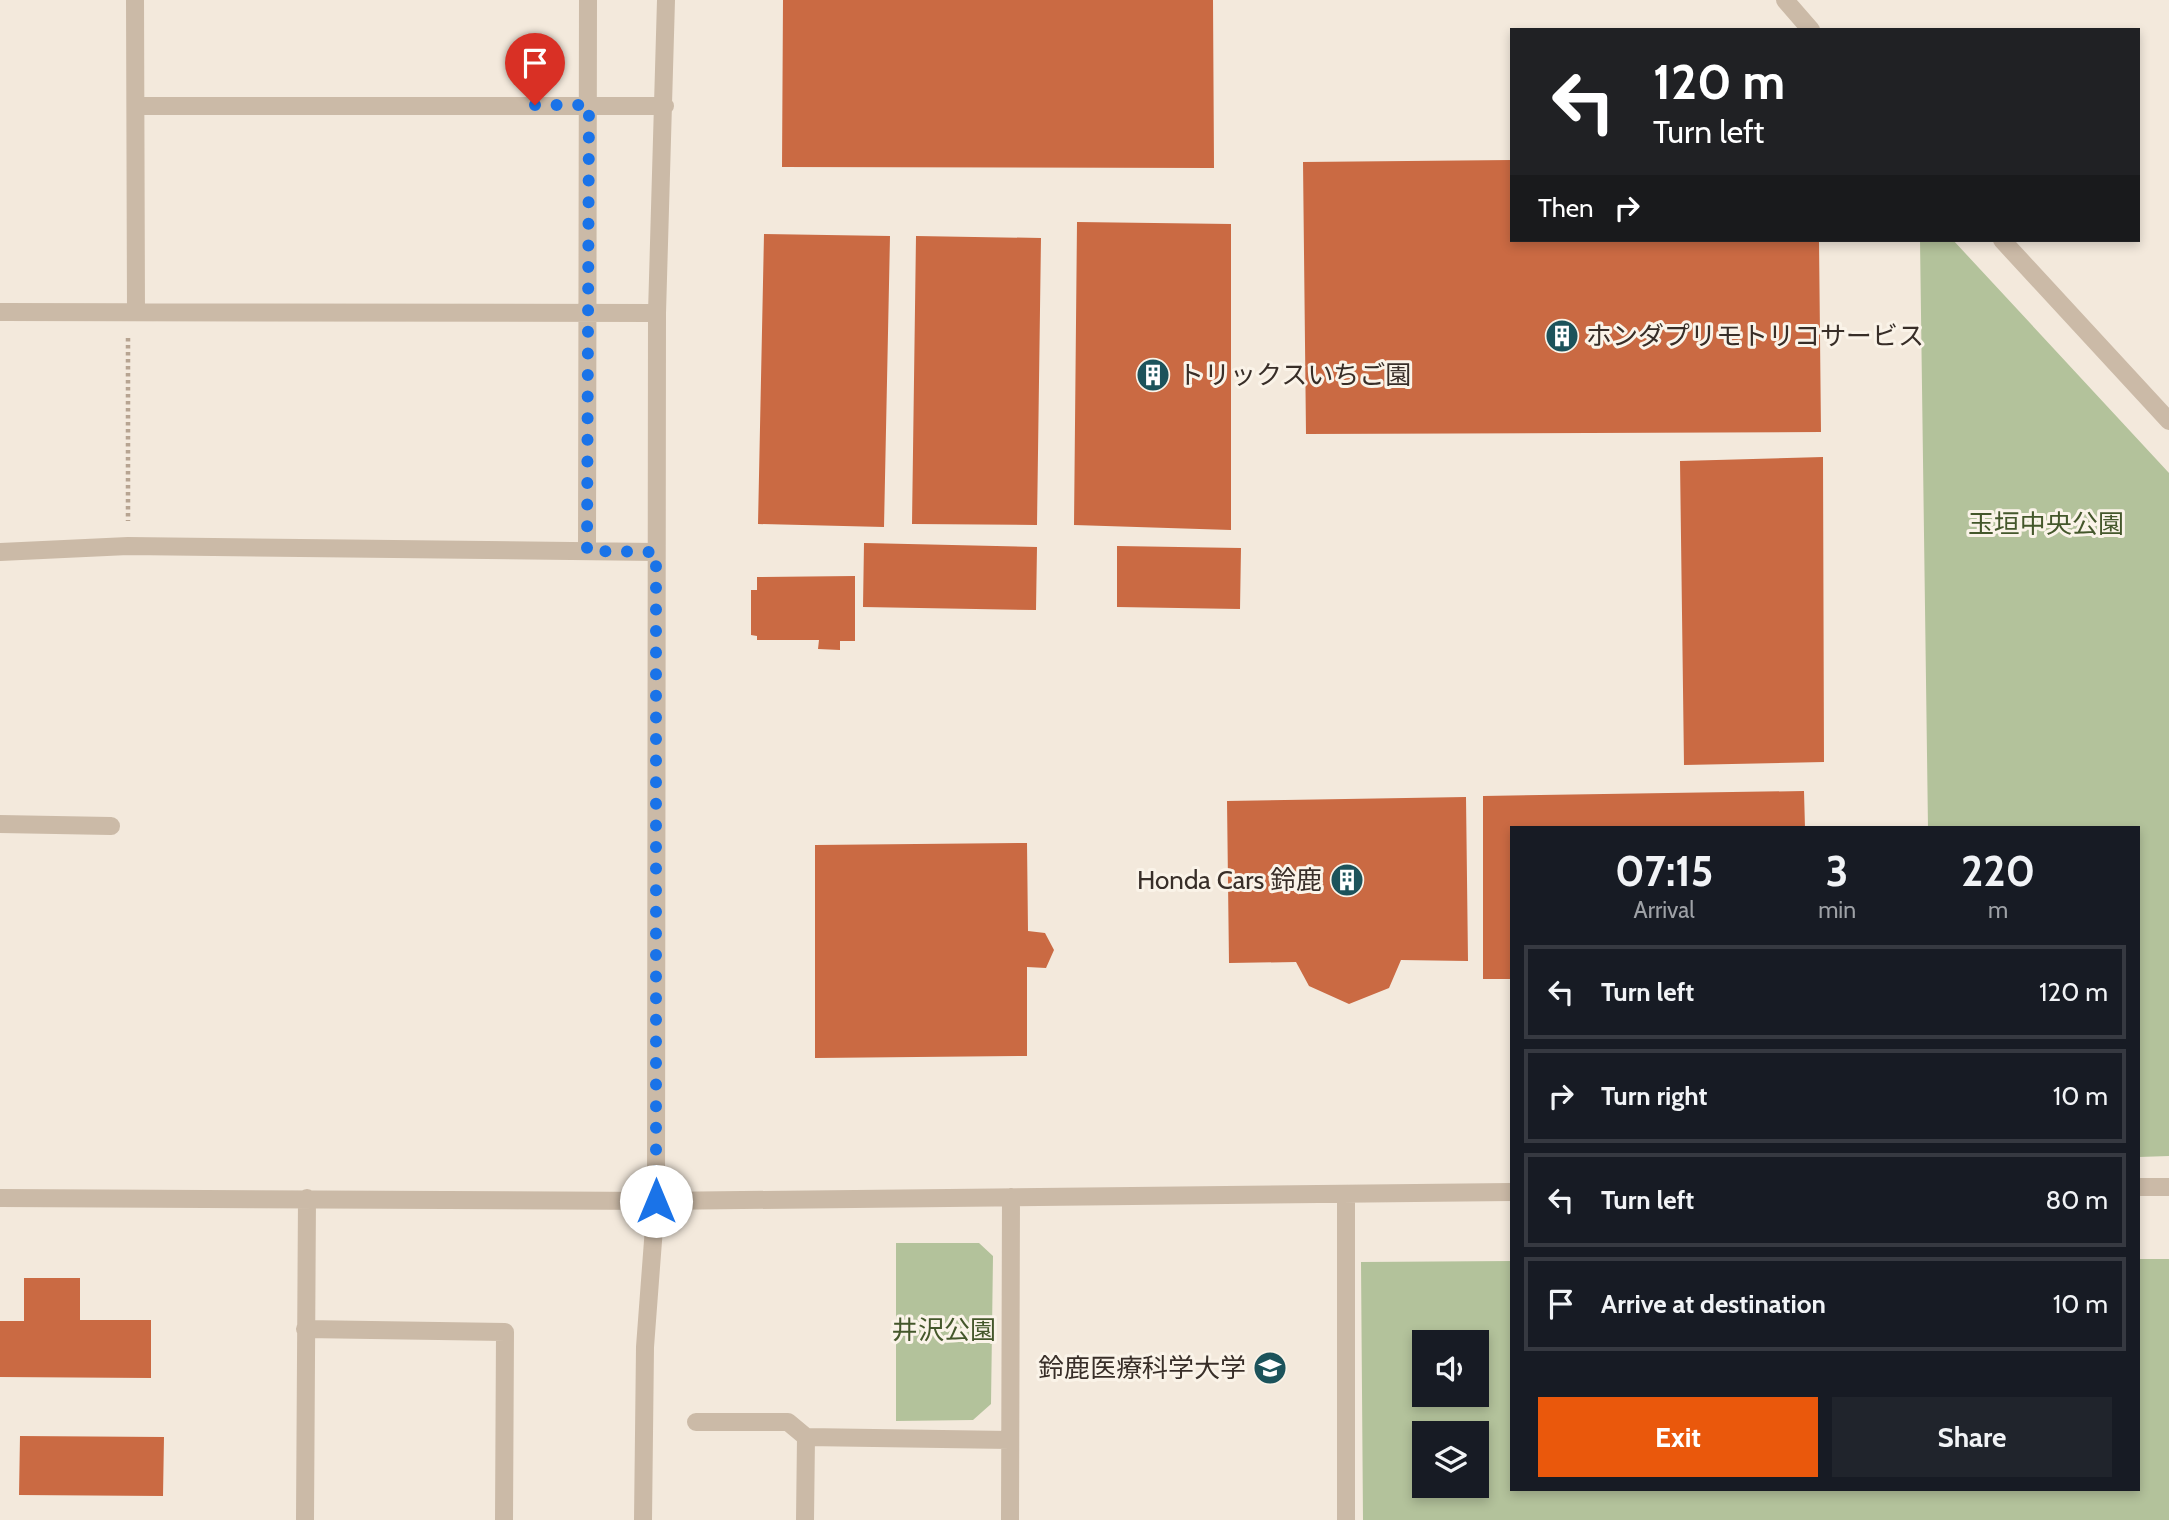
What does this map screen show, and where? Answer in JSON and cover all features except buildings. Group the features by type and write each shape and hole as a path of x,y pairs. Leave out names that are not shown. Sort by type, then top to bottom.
{"street":[{"path":"132,312 135,0"},
{"path":"587,551 588,0"},
{"path":"642,1520 645,1347 656,1201 657,313 666,0"},
{"path":"1785,0 1809,28"},
{"path":"136,106 665,106"},
{"path":"2004,242 2169,421"},
{"path":"0,312 657,313"},
{"path":"0,552 128,545 656,552"},
{"path":"0,824 111,826"},
{"path":"2140,1187 2169,1187"},
{"path":"0,1198 656,1201 1510,1192"},
{"path":"1346,1194 1346,1520"},
{"path":"1010,1520 1011,1197"},
{"path":"305,1520 307,1198"},
{"path":"305,1329 505,1332 504,1520"},
{"path":"696,1422 788,1422 806,1437 1010,1440"},
{"path":"806,1437 806,1520"}],"path":[{"path":"128,545 132,312"}],"green space":[{"name":"玉垣中央公園","path":"1920,242 1955,242 2169,473 2169,1156 2140,1157 2140,826 1928,826"},
{"name":"井沢公園","path":"896,1243 979,1243 993,1256 991,1404 973,1420 896,1421"},
{"path":"2140,1259 2169,1259 2169,1520 1363,1520 1361,1262 1510,1261 1510,1491 2140,1491"}],"place":[{"name":"ホンダプリモトリコサービス","path":"1562,336"},
{"name":"トリックスいちご園","path":"1153,375"},
{"name":"Honda Cars 鈴鹿","path":"1347,880"},
{"name":"鈴鹿医療科学大学","path":"1270,1368"}],"route":[{"path":"535,105 589,105 587,551 656,552 656,1201"}]}
